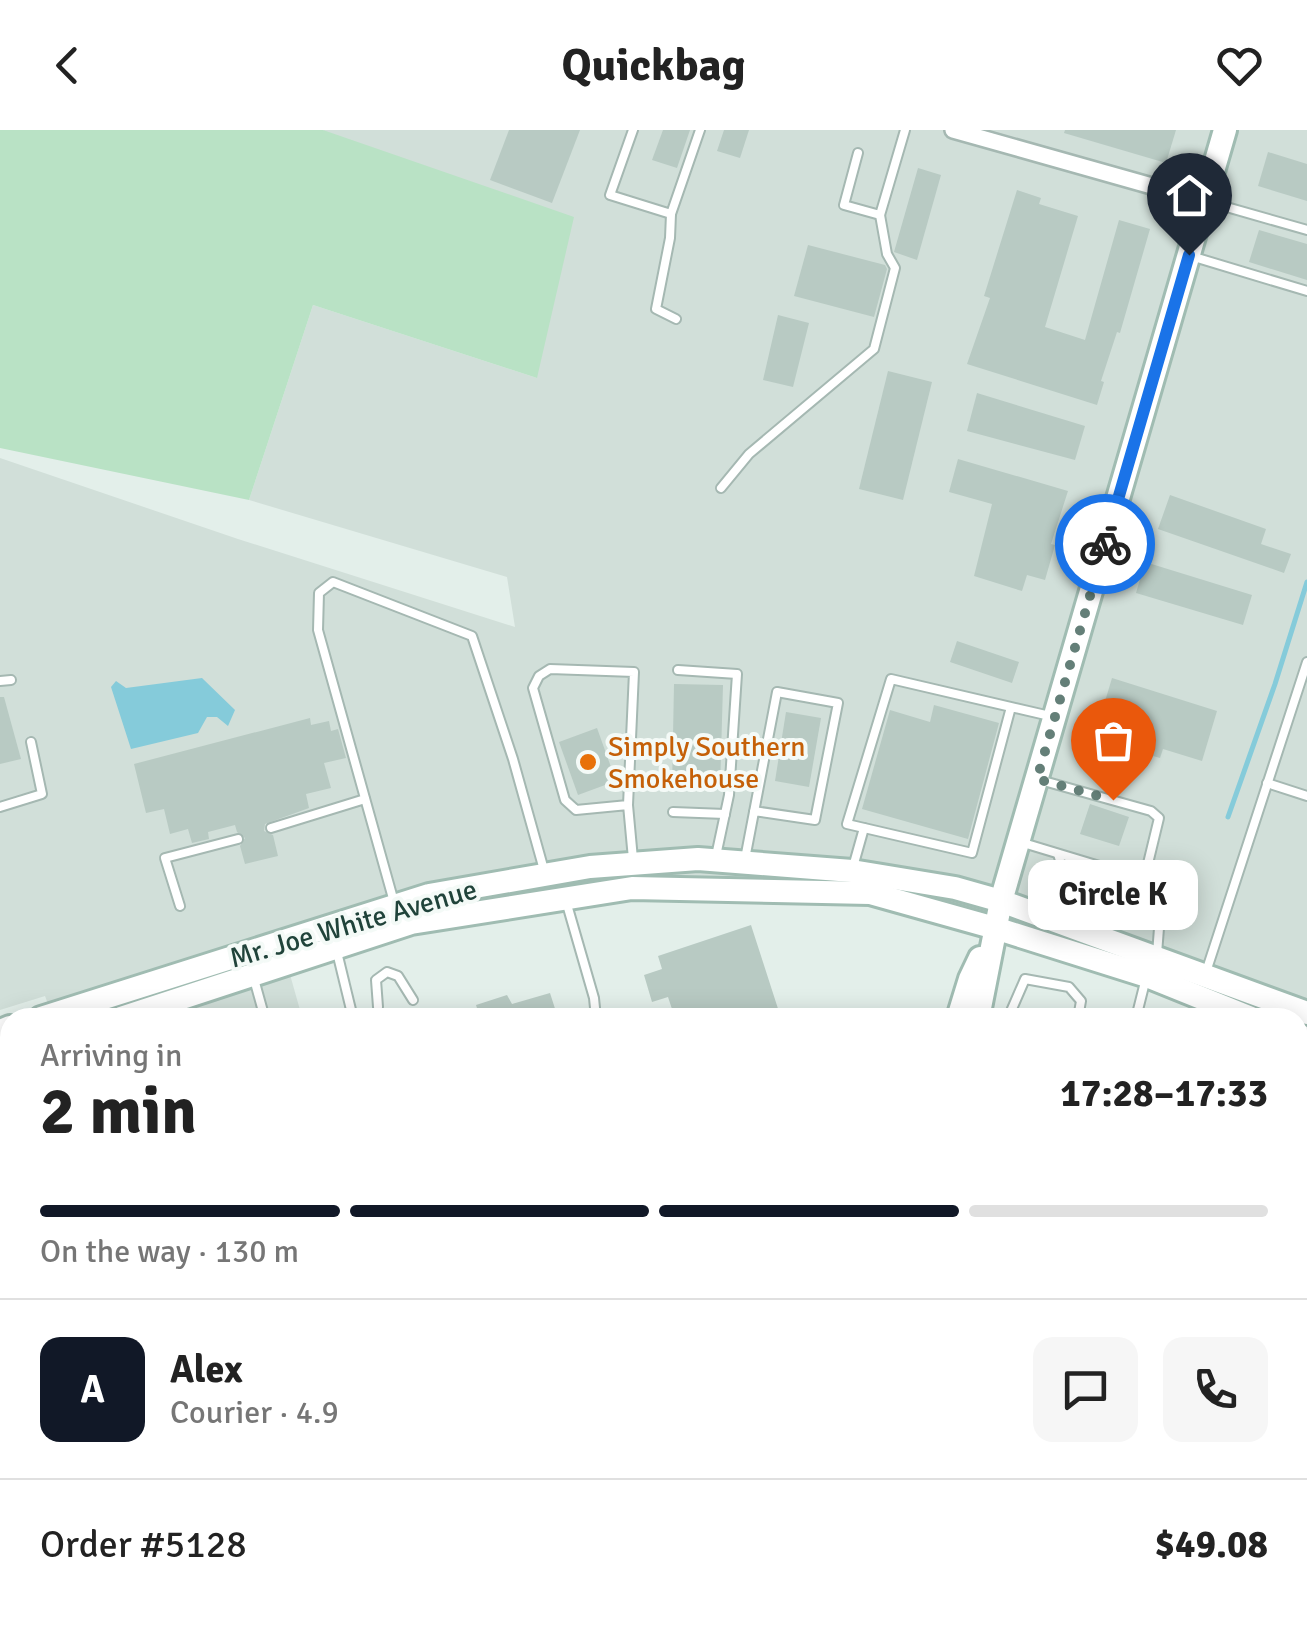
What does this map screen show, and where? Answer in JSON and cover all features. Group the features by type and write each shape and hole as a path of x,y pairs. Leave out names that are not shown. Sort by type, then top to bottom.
{"main road":[{"path":"980,1008 1001,901 1226,130"},
{"name":"Mr. Joe White Avenue","path":"73,1008 429,896 545,874 633,864 715,861 852,871 955,888 1001,901 1069,926 1232,1008"},
{"name":"Mr. Joe White Avenue","path":"166,1008 411,923 632,888 870,894 1152,967 1204,976 1293,1008"},
{"path":"961,1008 970,979 995,928"}],"street":[{"path":"957,131 1205,201"}],"lane":[{"path":"632,130 610,194 671,214"},
{"path":"676,319 656,309 671,214 700,130"},
{"path":"721,488 749,454 874,349 895,268 880,215 906,130"},
{"path":"858,154 844,205 880,215"},
{"path":"1205,201 1307,230"},
{"path":"1189,255 1307,290"},
{"path":"395,906 318,630 320,593 333,582 472,636 513,759 545,874"},
{"path":"1204,976 1307,662"},
{"path":"628,804 576,810 565,800 532,688 538,676 550,669 634,672 628,804 633,864"},
{"path":"678,670 737,674 725,814 715,861"},
{"path":"1011,707 972,853 847,824 891,679 1011,707 1054,718"},
{"path":"0,682 11,680"},
{"path":"744,863 776,692 838,704 814,820 754,811"},
{"path":"0,808 42,794 30,742"},
{"path":"1037,779 1152,810 1160,818 1144,880"},
{"path":"1267,783 1307,796"},
{"path":"271,828 365,799"},
{"path":"673,812 725,814"},
{"path":"852,871 864,828"},
{"path":"180,906 165,858 238,838"},
{"path":"1018,842 1159,884 1162,889 1152,967 1139,1008"},
{"path":"1058,854 1074,905 1069,926"},
{"path":"1077,880 1092,874"},
{"path":"1066,876 1089,886"},
{"path":"1133,886 1136,896 1160,900"},
{"path":"565,898 593,1008"},
{"path":"336,948 351,1008"},
{"path":"378,1007 376,980 387,972 398,976 413,1000"},
{"path":"253,975 261,1008"},
{"path":"1012,1008 1025,979 1069,987 1080,1002 1079,1008"}],"shaded area":[{"path":"323,130 1307,130 1307,1008 1223,1008 870,893 632,888 411,923 287,964 299,1008 50,1008 45,996 0,1008 0,458 515,627 507,577 249,500 313,305 537,378"}],"green space":[{"path":"0,130 323,130 574,217 537,378 313,305 249,500 0,448"}],"water":[{"path":"202,678 235,710 228,726 217,717 207,717 198,733 131,749 111,687 116,681 126,688"}],"building":[{"path":"509,130 580,130 552,203 490,180"},
{"path":"663,130 690,130 677,168 652,160"},
{"path":"724,130 749,130 740,158 717,151"},
{"path":"1176,130 1166,163 1064,133"},
{"path":"1268,152 1307,164 1307,201 1258,186"},
{"path":"918,168 941,175 917,260 894,252"},
{"path":"1017,190 1041,198 1039,204 1078,216 1045,327 1085,340 1119,220 1150,229 1120,333 1117,332 1101,381 1104,382 1097,405 967,364 990,298 984,296"},
{"path":"1259,230 1307,244 1307,280 1249,262"},
{"path":"808,245 885,265 874,317 794,296"},
{"path":"778,315 809,323 793,387 763,380"},
{"path":"888,371 932,382 903,500 859,489"},
{"path":"977,393 1085,426 1075,460 967,431"},
{"path":"958,459 1068,491 1051,544 1055,545 1045,580 1027,575 1022,591 974,576 992,504 949,492"},
{"path":"1170,495 1266,529 1261,544 1291,554 1284,573 1158,529"},
{"path":"1145,562 1252,595 1243,625 1136,593"},
{"path":"957,641 1019,662 1012,683 950,662"},
{"path":"1112,678 1217,711 1202,761 1163,749 1160,758 1125,748 1134,718 1103,708"},
{"path":"674,684 723,685 720,790 672,789"},
{"path":"0,697 4,697 21,759 0,764"},
{"path":"934,705 999,723 968,839 862,809 890,710 930,722"},
{"path":"786,712 821,718 809,787 775,781"},
{"path":"310,718 311,725 329,721 331,731 338,729 346,758 324,763 331,788 306,794 309,808 265,824 264,831 273,835 278,856 245,864 240,846 245,838 235,825 208,832 209,839 192,843 188,829 170,834 164,809 146,813 134,764"},
{"name":"Simply Southern Smokehouse","path":"597,728 616,781 578,795 559,742"},
{"path":"1090,804 1129,817 1119,846 1080,834"},
{"path":"751,925 778,1008 672,1008 668,997 652,1002 644,975 662,969 658,956"},
{"path":"550,993 555,1008 476,1005 507,995 512,1004"}],"waterway":[{"path":"1228,817 1307,582"}],"way so far":[{"path":"1105,544 1037,779 1113,800"}],"place":[{"name":"Simply Southern Smokehouse","path":"588,762"},
{"name":"Circle K","path":"1113,800"}],"route":[{"path":"1105,544 1189,255"}]}
